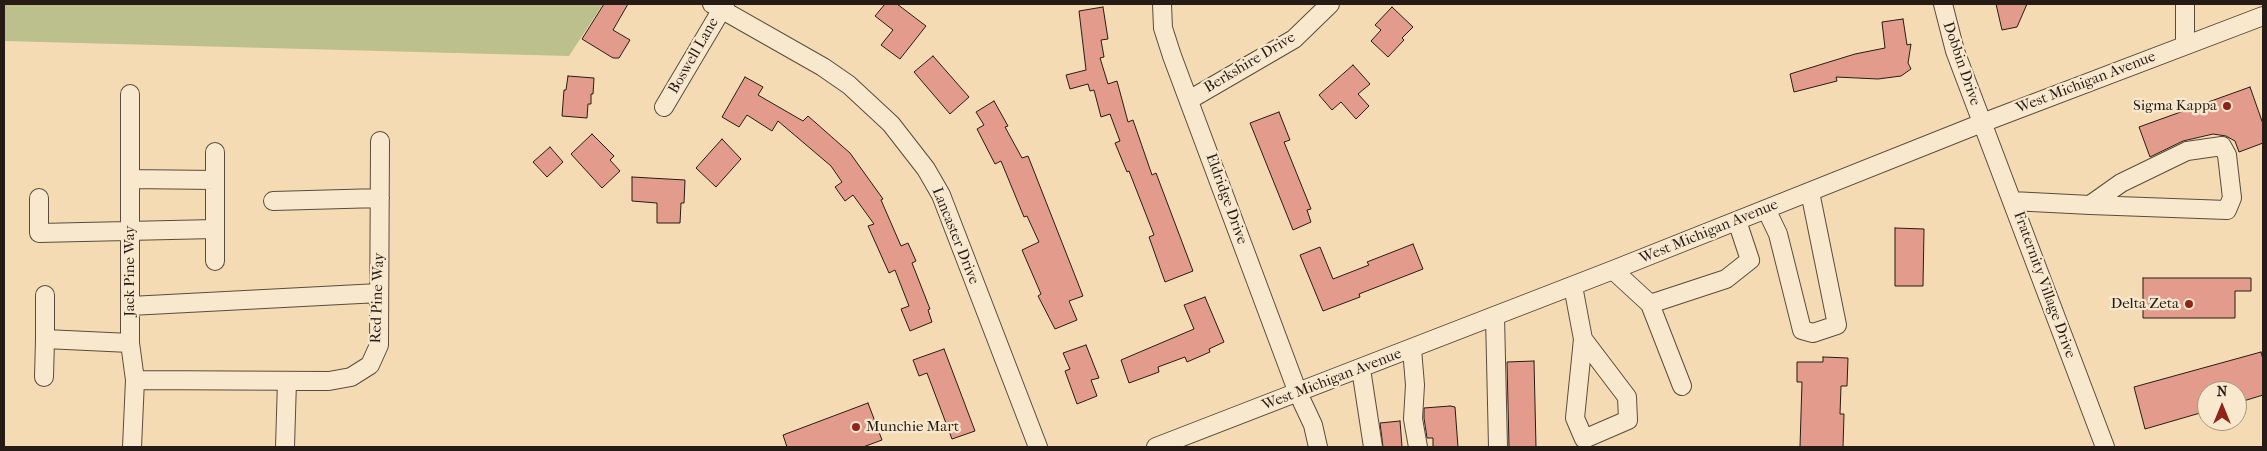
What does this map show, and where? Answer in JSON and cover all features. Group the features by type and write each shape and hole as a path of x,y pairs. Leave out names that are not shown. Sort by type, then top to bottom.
{"street":[{"name":"Eldridge Drive","path":"1162,4 1163,28 1172,56 1298,393 1313,425 1318,447"},
{"name":"Berkshire Drive","path":"1189,100 1294,39 1330,4"},
{"name":"Dobbin Drive","path":"1943,4 1955,51 1982,123"},
{"path":"2185,4 2185,45"},
{"name":"Boswell Lane","path":"664,107 719,6"},
{"name":"Lancaster Drive","path":"719,6 849,84 891,124 926,169 941,195 1038,447"},
{"name":"West Michigan Avenue","path":"1156,447 1573,286 1982,123 2263,16"},
{"name":"Jack Pine Way","path":"130,94 130,343 135,380 132,447"},
{"name":"Fraternity Village Drive","path":"1982,123 2105,447"},
{"name":"Red Pine Way","path":"135,380 328,381 351,377 370,365 379,345 380,141"},
{"path":"2012,201 2090,205 2227,210 2232,198 2227,155 2222,146 2188,151 2121,183 2090,205"},
{"path":"215,152 215,261"},
{"path":"130,179 215,180"},
{"path":"1766,209 1778,234 1802,330 1813,333 1837,325 1810,192"},
{"path":"39,198 39,233 215,229"},
{"path":"273,201 380,198"},
{"path":"1650,304 1726,279 1750,260 1737,221"},
{"path":"1613,270 1650,304 1682,386"},
{"path":"1573,286 1583,339 1575,418 1584,439 1628,420 1627,397 1583,339"},
{"path":"130,306 379,293"},
{"path":"44,377 45,295"},
{"path":"1495,316 1498,447"},
{"path":"45,339 130,343"},
{"path":"1412,349 1415,385 1413,419 1418,447"},
{"path":"1361,369 1373,447"},
{"path":"285,447 287,381"}],"green space":[{"path":"4,4 603,4 569,56 4,41"}],"building":[{"path":"604,4 628,4 613,30 630,40 619,58 613,58 582,39"},
{"path":"885,4 897,4 926,26 900,59 881,45 893,30 875,16"},
{"path":"1996,4 2027,4 2017,27 2002,30"},
{"path":"1103,7 1108,39 1101,40 1104,57 1100,58 1108,84 1117,81 1128,122 1133,120 1152,175 1156,173 1193,271 1165,282 1149,237 1154,235 1129,171 1127,172 1115,143 1120,141 1110,114 1101,117 1094,90 1090,91 1088,84 1070,89 1066,75 1086,70 1079,11"},
{"path":"1392,7 1413,27 1388,57 1371,41 1381,30 1375,25"},
{"path":"1903,19 1907,45 1911,44 1908,63 1911,69 1901,76 1878,79 1836,77 1837,81 1794,92 1790,74 1855,54 1885,48 1882,22"},
{"path":"933,56 969,97 950,114 914,72"},
{"path":"1353,65 1370,84 1358,94 1369,106 1356,119 1341,102 1332,110 1319,95"},
{"path":"568,76 594,78 593,94 591,94 591,104 588,104 587,118 562,116 564,90 566,90"},
{"path":"745,77 763,87 758,95 803,121 808,116 850,153 883,199 881,200 901,246 908,243 916,261 912,263 930,309 928,310 932,322 910,331 901,309 909,306 895,270 889,273 868,226 874,224 853,195 845,201 835,187 842,182 831,166 778,121 772,131 747,115 739,127 722,117"},
{"name":"Sigma Kappa","path":"2250,87 2263,124 2263,143 2239,152 2235,141 2226,136 2213,134 2183,141 2150,157 2139,127"},
{"path":"994,101 1008,126 1005,127 1022,158 1028,156 1083,296 1069,301 1077,320 1055,329 1038,296 1041,294 1022,250 1039,242 1027,216 1024,217 1001,161 995,164 977,129 984,125 976,112"},
{"path":"1279,112 1290,140 1284,142 1311,209 1307,210 1311,222 1293,230 1250,123"},
{"path":"592,134 614,156 610,160 620,171 602,188 571,154"},
{"path":"722,139 741,159 716,187 696,168"},
{"path":"550,147 563,162 547,177 533,162"},
{"path":"632,177 685,180 684,203 681,203 680,223 657,223 657,203 632,201"},
{"path":"1895,228 1924,229 1923,286 1895,286"},
{"path":"1413,244 1423,269 1359,294 1360,297 1323,311 1300,255 1320,247 1333,279 1369,265 1367,262"},
{"name":"Delta Zeta","path":"2143,278 2251,278 2251,291 2235,291 2235,318 2143,318"},
{"path":"1205,297 1224,342 1209,349 1210,352 1187,362 1185,357 1158,367 1159,372 1129,383 1121,360 1194,329 1184,305"},
{"path":"1086,345 1099,378 1091,380 1097,396 1077,404 1065,371 1070,369 1063,353"},
{"path":"944,349 975,431 952,439 927,373 919,376 913,360"},
{"path":"2261,352 2263,359 2263,395 2247,400 2247,381 2197,381 2197,414 2145,429 2134,387"},
{"path":"1823,357 1848,358 1847,386 1841,386 1840,414 1844,414 1843,447 1800,447 1802,382 1797,382 1797,362 1823,362"},
{"path":"1534,361 1536,447 1509,447 1507,362"},
{"path":"868,403 882,440 863,447 787,447 783,435"},
{"path":"1455,407 1458,447 1433,447 1433,438 1427,438 1424,408"},
{"path":"1400,421 1402,447 1383,447 1380,423"}],"place":[{"name":"Sigma Kappa","path":"2227,106"},
{"name":"Delta Zeta","path":"2189,304"},
{"name":"Munchie Mart","path":"856,427"}]}
